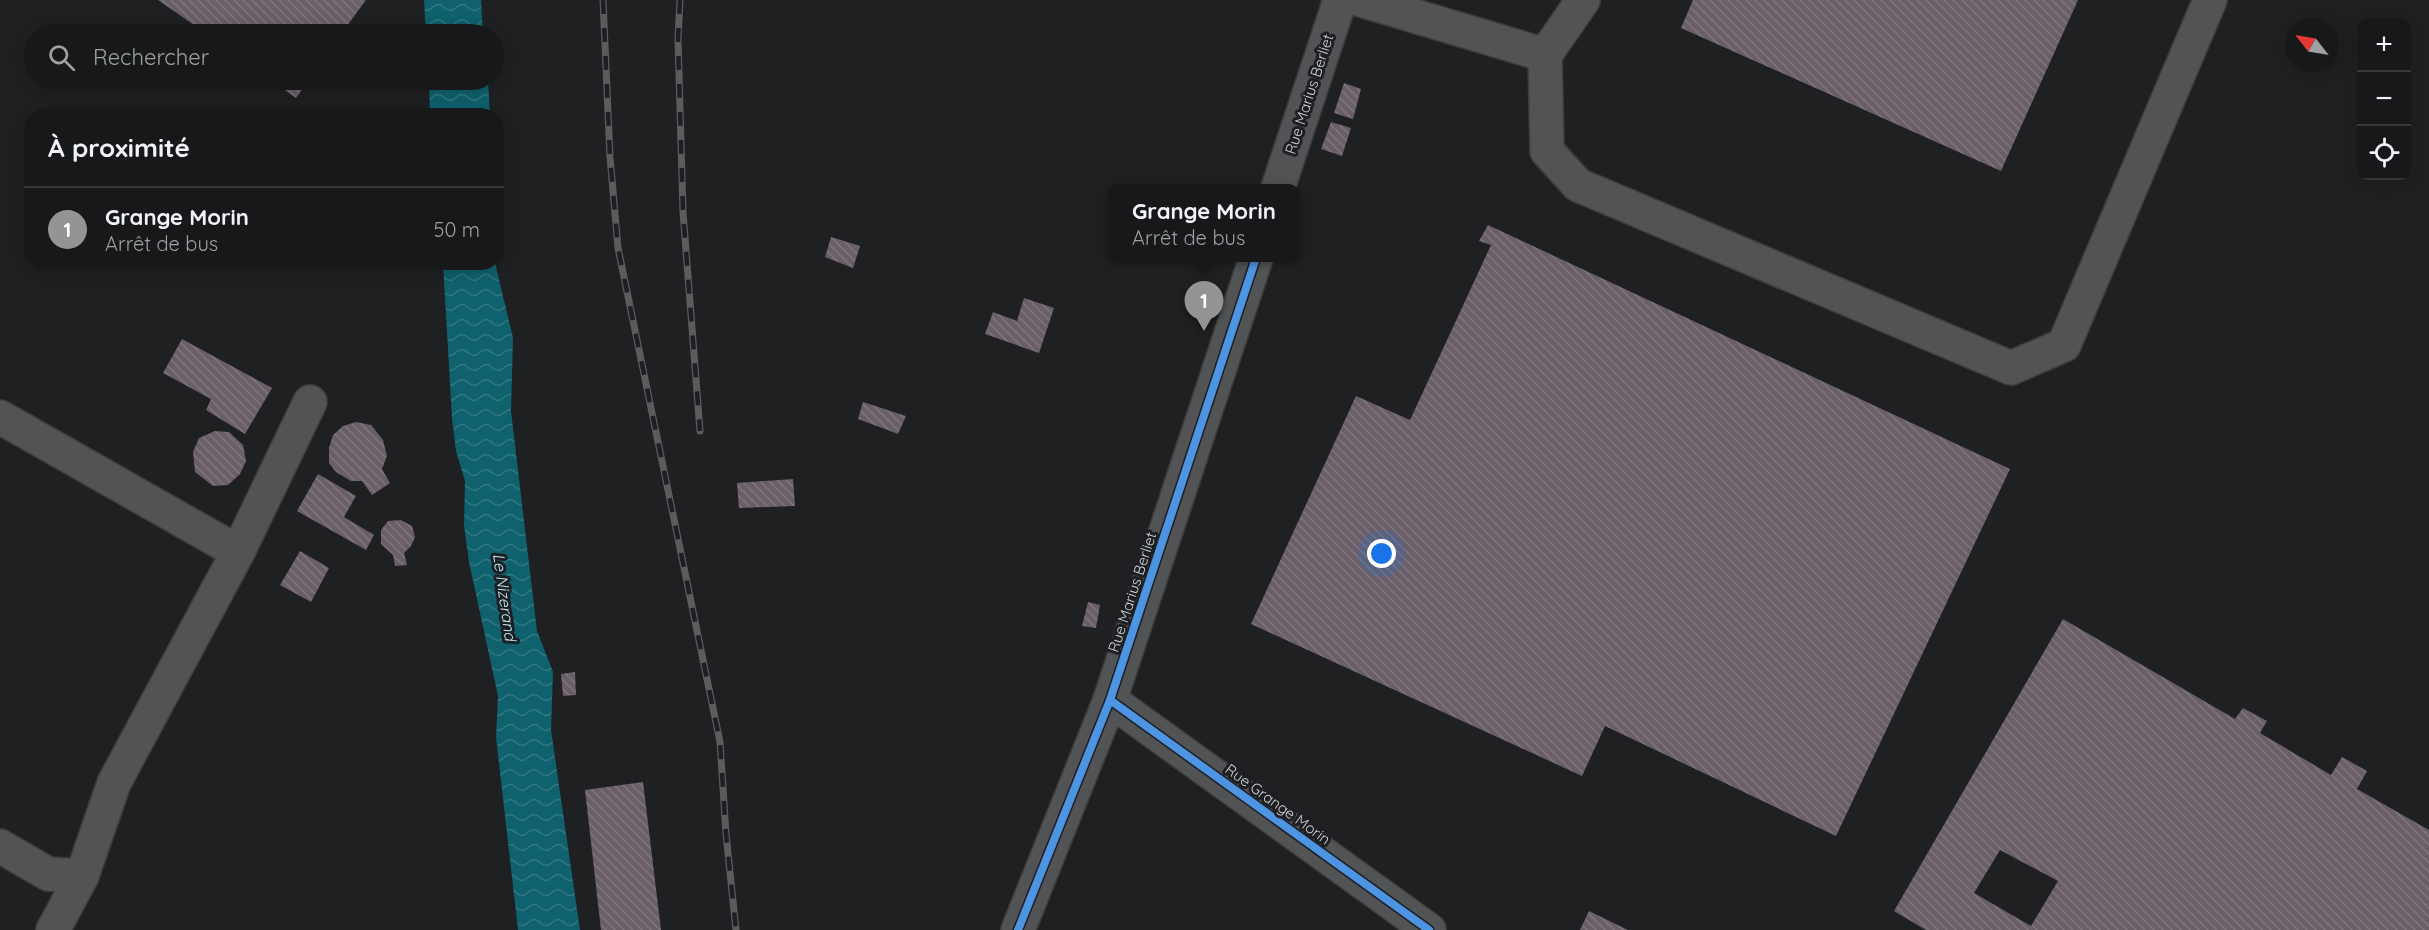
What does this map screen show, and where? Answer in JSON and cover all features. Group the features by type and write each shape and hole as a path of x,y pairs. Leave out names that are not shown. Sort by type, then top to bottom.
{"street":[{"name":"Rue Marius Berliet","path":"1280,184 1340,0"},
{"path":"1361,0 1545,55"},
{"path":"1583,0 1545,55 1547,151 1578,185 2011,368 2064,345 2210,0"},
{"name":"Rue Marius Berliet","path":"1018,930 1110,700 1255,262"},
{"path":"53,930 82,876 114,783 238,552 310,402"},
{"path":"0,417 238,552"},
{"name":"Rue Grange Morin","path":"1110,700 1429,930"},
{"path":"0,846 48,874 82,876"}],"water":[{"path":"424,0 481,0 482,24 425,24"},
{"path":"429,90 489,90 490,108 430,108"},
{"name":"Le Nizerand","path":"443,270 497,270 513,338 511,411 537,631 553,672 551,730 580,930 518,930 496,737 498,696 469,562 464,525 465,481 456,451"}],"building":[{"path":"158,0 366,0 348,24 193,24"},
{"path":"1693,0 2078,0 2001,171 1681,28"},
{"path":"1344,83 1361,89 1353,119 1334,113"},
{"path":"285,90 302,90 296,98"},
{"path":"1331,122 1351,128 1342,156 1321,149"},
{"path":"1488,225 2010,469 1836,836 1605,726 1582,776 1251,624 1356,396 1410,420 1491,245 1479,241"},
{"path":"831,237 860,246 853,268 825,257"},
{"path":"1024,298 1054,308 1039,353 985,334 993,312 1017,321"},
{"path":"182,339 272,388 245,434 206,410 211,399 163,373"},
{"path":"863,402 906,416 898,434 858,419"},
{"path":"356,422 371,425 383,440 387,456 382,469 390,483 372,495 362,481 351,481 336,472 329,463 329,448 333,435 343,426"},
{"path":"215,431 229,432 243,445 246,461 240,474 228,485 213,486 195,472 193,452 199,438"},
{"path":"318,474 356,496 344,517 374,535 366,550 297,511"},
{"path":"793,479 795,506 739,508 737,483"},
{"path":"401,520 412,526 415,537 411,546 404,553 407,565 395,566 393,555 381,544 381,530 388,521"},
{"path":"300,551 329,568 311,602 280,585"},
{"path":"1088,602 1100,605 1096,628 1082,626"},
{"path":"2063,619 2235,719 2243,708 2267,721 2260,733 2331,775 2342,757 2367,771 2357,789 2429,830 2429,930 1926,930 1894,911","holes":["2000,850 2058,881 2031,926 1974,893"]},
{"path":"575,672 576,695 563,696 561,674"},
{"path":"643,782 661,930 601,930 585,790"},
{"path":"1589,911 1628,930 1580,930"}],"railway":[{"path":"603,0 610,157 618,248 720,742 726,834 736,930"},
{"path":"680,0 678,39 683,212 700,431"}],"cycle path":[{"path":"1018,930 1110,700 1255,262"},
{"path":"1110,700 1429,930"}],"place":[{"name":"Grange Morin","path":"1204,331"}]}
